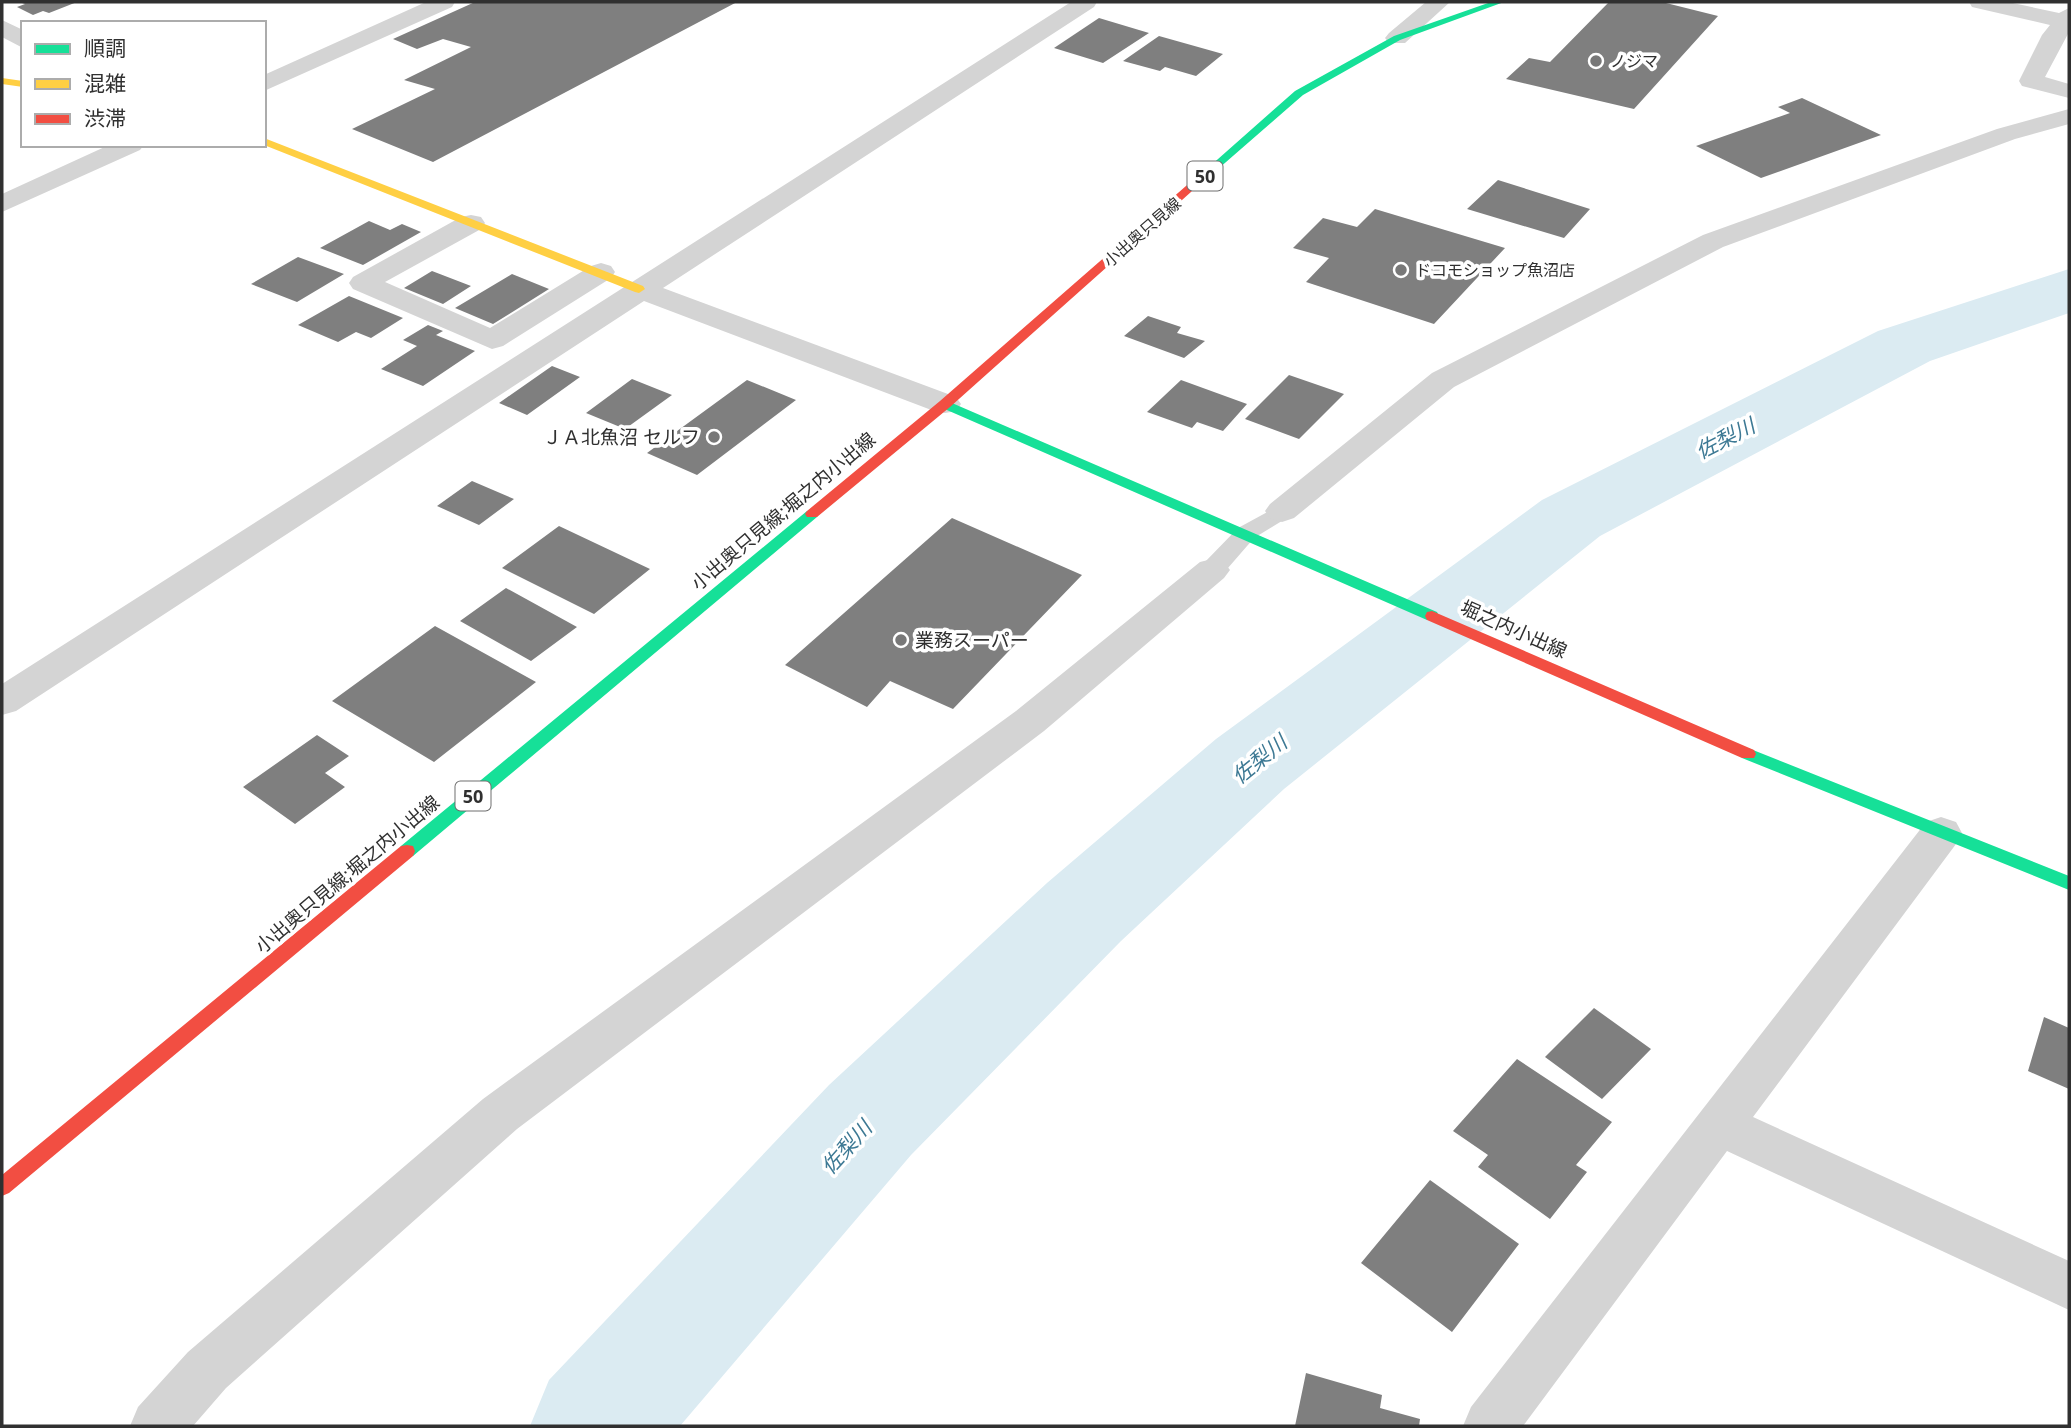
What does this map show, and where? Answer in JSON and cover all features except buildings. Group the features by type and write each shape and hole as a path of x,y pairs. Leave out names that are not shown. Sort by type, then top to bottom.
{"main road":[{"name":"小出奥只見線","path":"945,404 1299,93 1397,38 1499,2"},
{"path":"2,82 21,84"},
{"path":"266,142 639,289"},
{"name":"堀之内小出線","path":"945,404 1246,533 1682,727 2069,883"},
{"name":"小出奥只見線;堀之内小出線","path":"2,1187 945,404"}],"street":[{"path":"266,83 444,2"},
{"path":"2,702 1086,2"},
{"path":"1397,38 1439,2"},
{"path":"1980,2 2068,20"},
{"path":"2068,20 2054,35 2031,81 2069,91"},
{"path":"2,27 21,40"},
{"path":"1282,511 1443,380 1713,241 2006,134 2069,116"},
{"path":"2,204 127,147"},
{"path":"471,223 363,284 492,340 601,272"},
{"path":"639,289 945,404"},
{"path":"157,1426 207,1370 500,1114 1030,721 1212,570"},
{"path":"1490,1426 1941,833"},
{"path":"1720,1125 2069,1286"}],"lane":[{"path":"1212,570 1246,533 1282,511"}],"waterway":[{"name":"佐梨川","path":"595,1426 870,1120 1084,912 1250,764 1571,518 1904,346 2069,290"}],"traffic: fast":[{"path":"1214,167 1299,93 1397,38 1499,2"},
{"path":"945,404 1432,616"},
{"path":"407,851 812,514"},
{"path":"1748,754 2069,883"}],"traffic: slow":[{"path":"2,81 21,84"},
{"path":"266,142 639,289"}],"traffic: jam":[{"path":"812,514 945,404 1214,167"},
{"path":"1432,616 1748,754"},
{"path":"2,1187 407,851"}],"place":[{"name":"ノジマ","path":"1596,61"},
{"name":"ドコモショップ魚沼店","path":"1401,270"},
{"name":"ＪＡ北魚沼 セルフ","path":"714,437"},
{"name":"業務スーパー","path":"901,640"}]}
